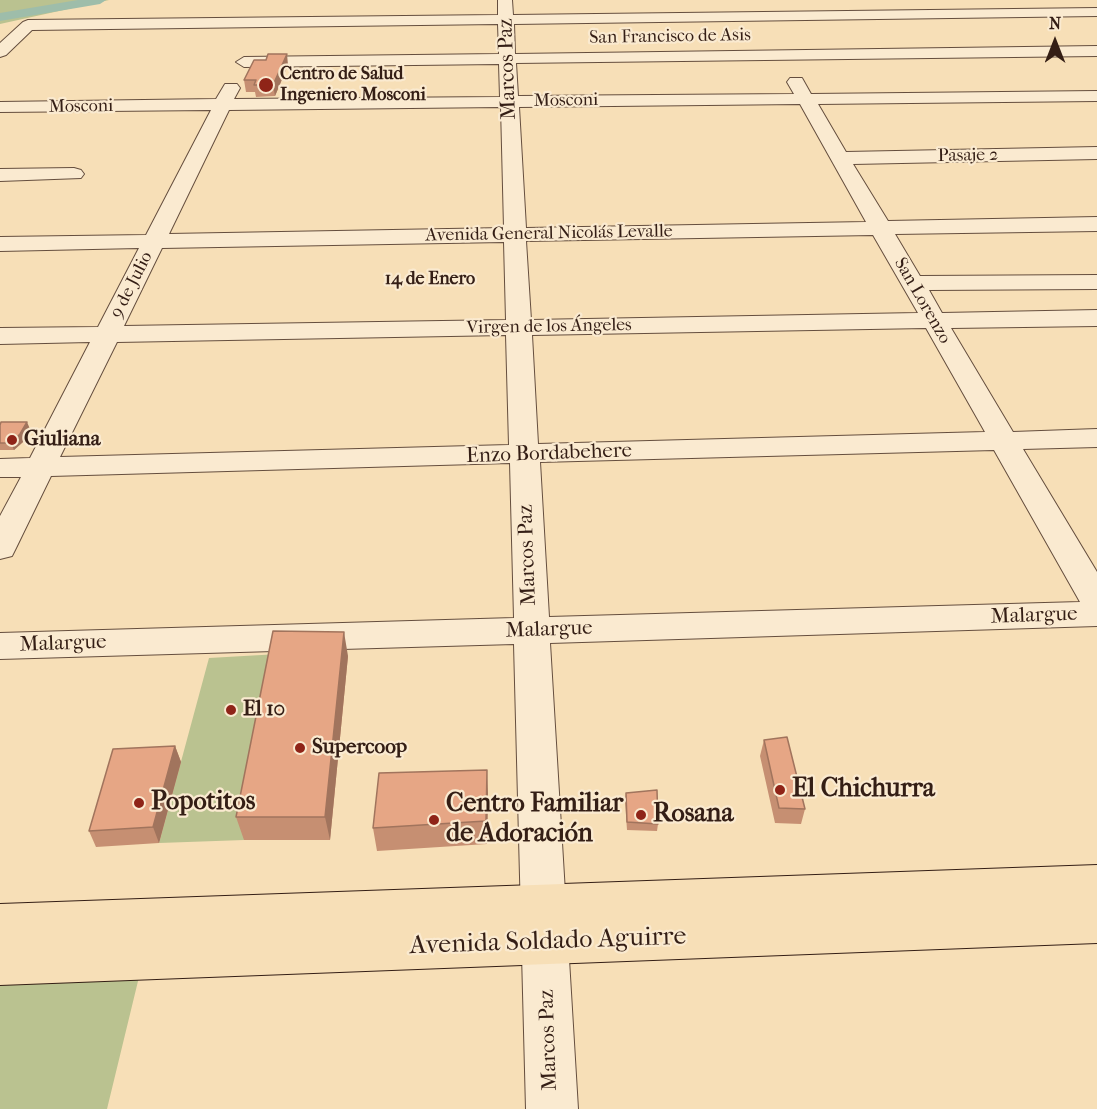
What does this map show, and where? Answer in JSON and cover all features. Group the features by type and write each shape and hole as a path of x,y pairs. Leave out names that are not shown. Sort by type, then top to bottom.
{"main road":[{"name":"Avenida Soldado Aguirre","path":"0,963 1097,885"},
{"name":"Avenida Soldado Aguirre","path":"0,925 1097,922"}],"street":[{"name":"Marcos Paz","path":"505,0 552,1109"},
{"path":"862,0 875,14"},
{"path":"979,0 1053,67"},
{"path":"0,52 28,25 506,19 753,8 875,14 1097,12"},
{"name":"San Lorenzo","path":"753,8 1097,601"},
{"name":"9 de Julio","path":"0,548 264,22"},
{"name":"San Francisco de Asis","path":"244,62 1097,51"},
{"path":"1069,81 1093,99"},
{"name":"Mosconi","path":"0,107 805,99 1093,99"},
{"name":"Pasaje 2","path":"839,158 1097,153"},
{"path":"0,175 74,174"},
{"name":"Avenida General Nicolás Levalle","path":"0,244 1097,224"},
{"path":"912,283 1097,282"},
{"name":"Virgen de los Ángeles","path":"0,336 1097,318"},
{"name":"Enzo Bordabehere","path":"0,468 1097,438"},
{"name":"Malargue","path":"0,646 1097,614"}],"green space":[{"path":"0,0 109,0 0,24"},
{"name":"El 10","path":"279,654 244,840 159,843 209,658"},
{"path":"139,977 107,1109 0,1109 0,982"}],"building":[{"path":"268,54 287,54 273,85 254,85 256,80 244,80 254,60 266,60"},
{"path":"1,422 27,422 11,443 0,443"},
{"name":"Supercoop","path":"273,631 344,632 325,817 236,817"},
{"path":"787,737 805,809 779,808 764,740"},
{"name":"Popotitos","path":"175,746 153,827 89,831 113,749"},
{"path":"487,770 486,821 373,828 379,773"},
{"name":"Rosana","path":"657,790 658,824 627,822 626,793"}],"waterway":[{"path":"0,17 100,0"}],"place":[{"name":"Centro de Salud Ingeniero Mosconi","path":"266,85"},
{"name":"Giuliana","path":"12,440"},
{"name":"El 10","path":"231,710"},
{"name":"Supercoop","path":"300,748"},
{"name":"El Chichurra","path":"780,790"},
{"name":"Popotitos","path":"139,803"},
{"name":"Rosana","path":"641,815"},
{"name":"Centro Familiar de Adoración","path":"434,820"}],"district":[{"name":"14 de Enero","path":"430,280"}]}
